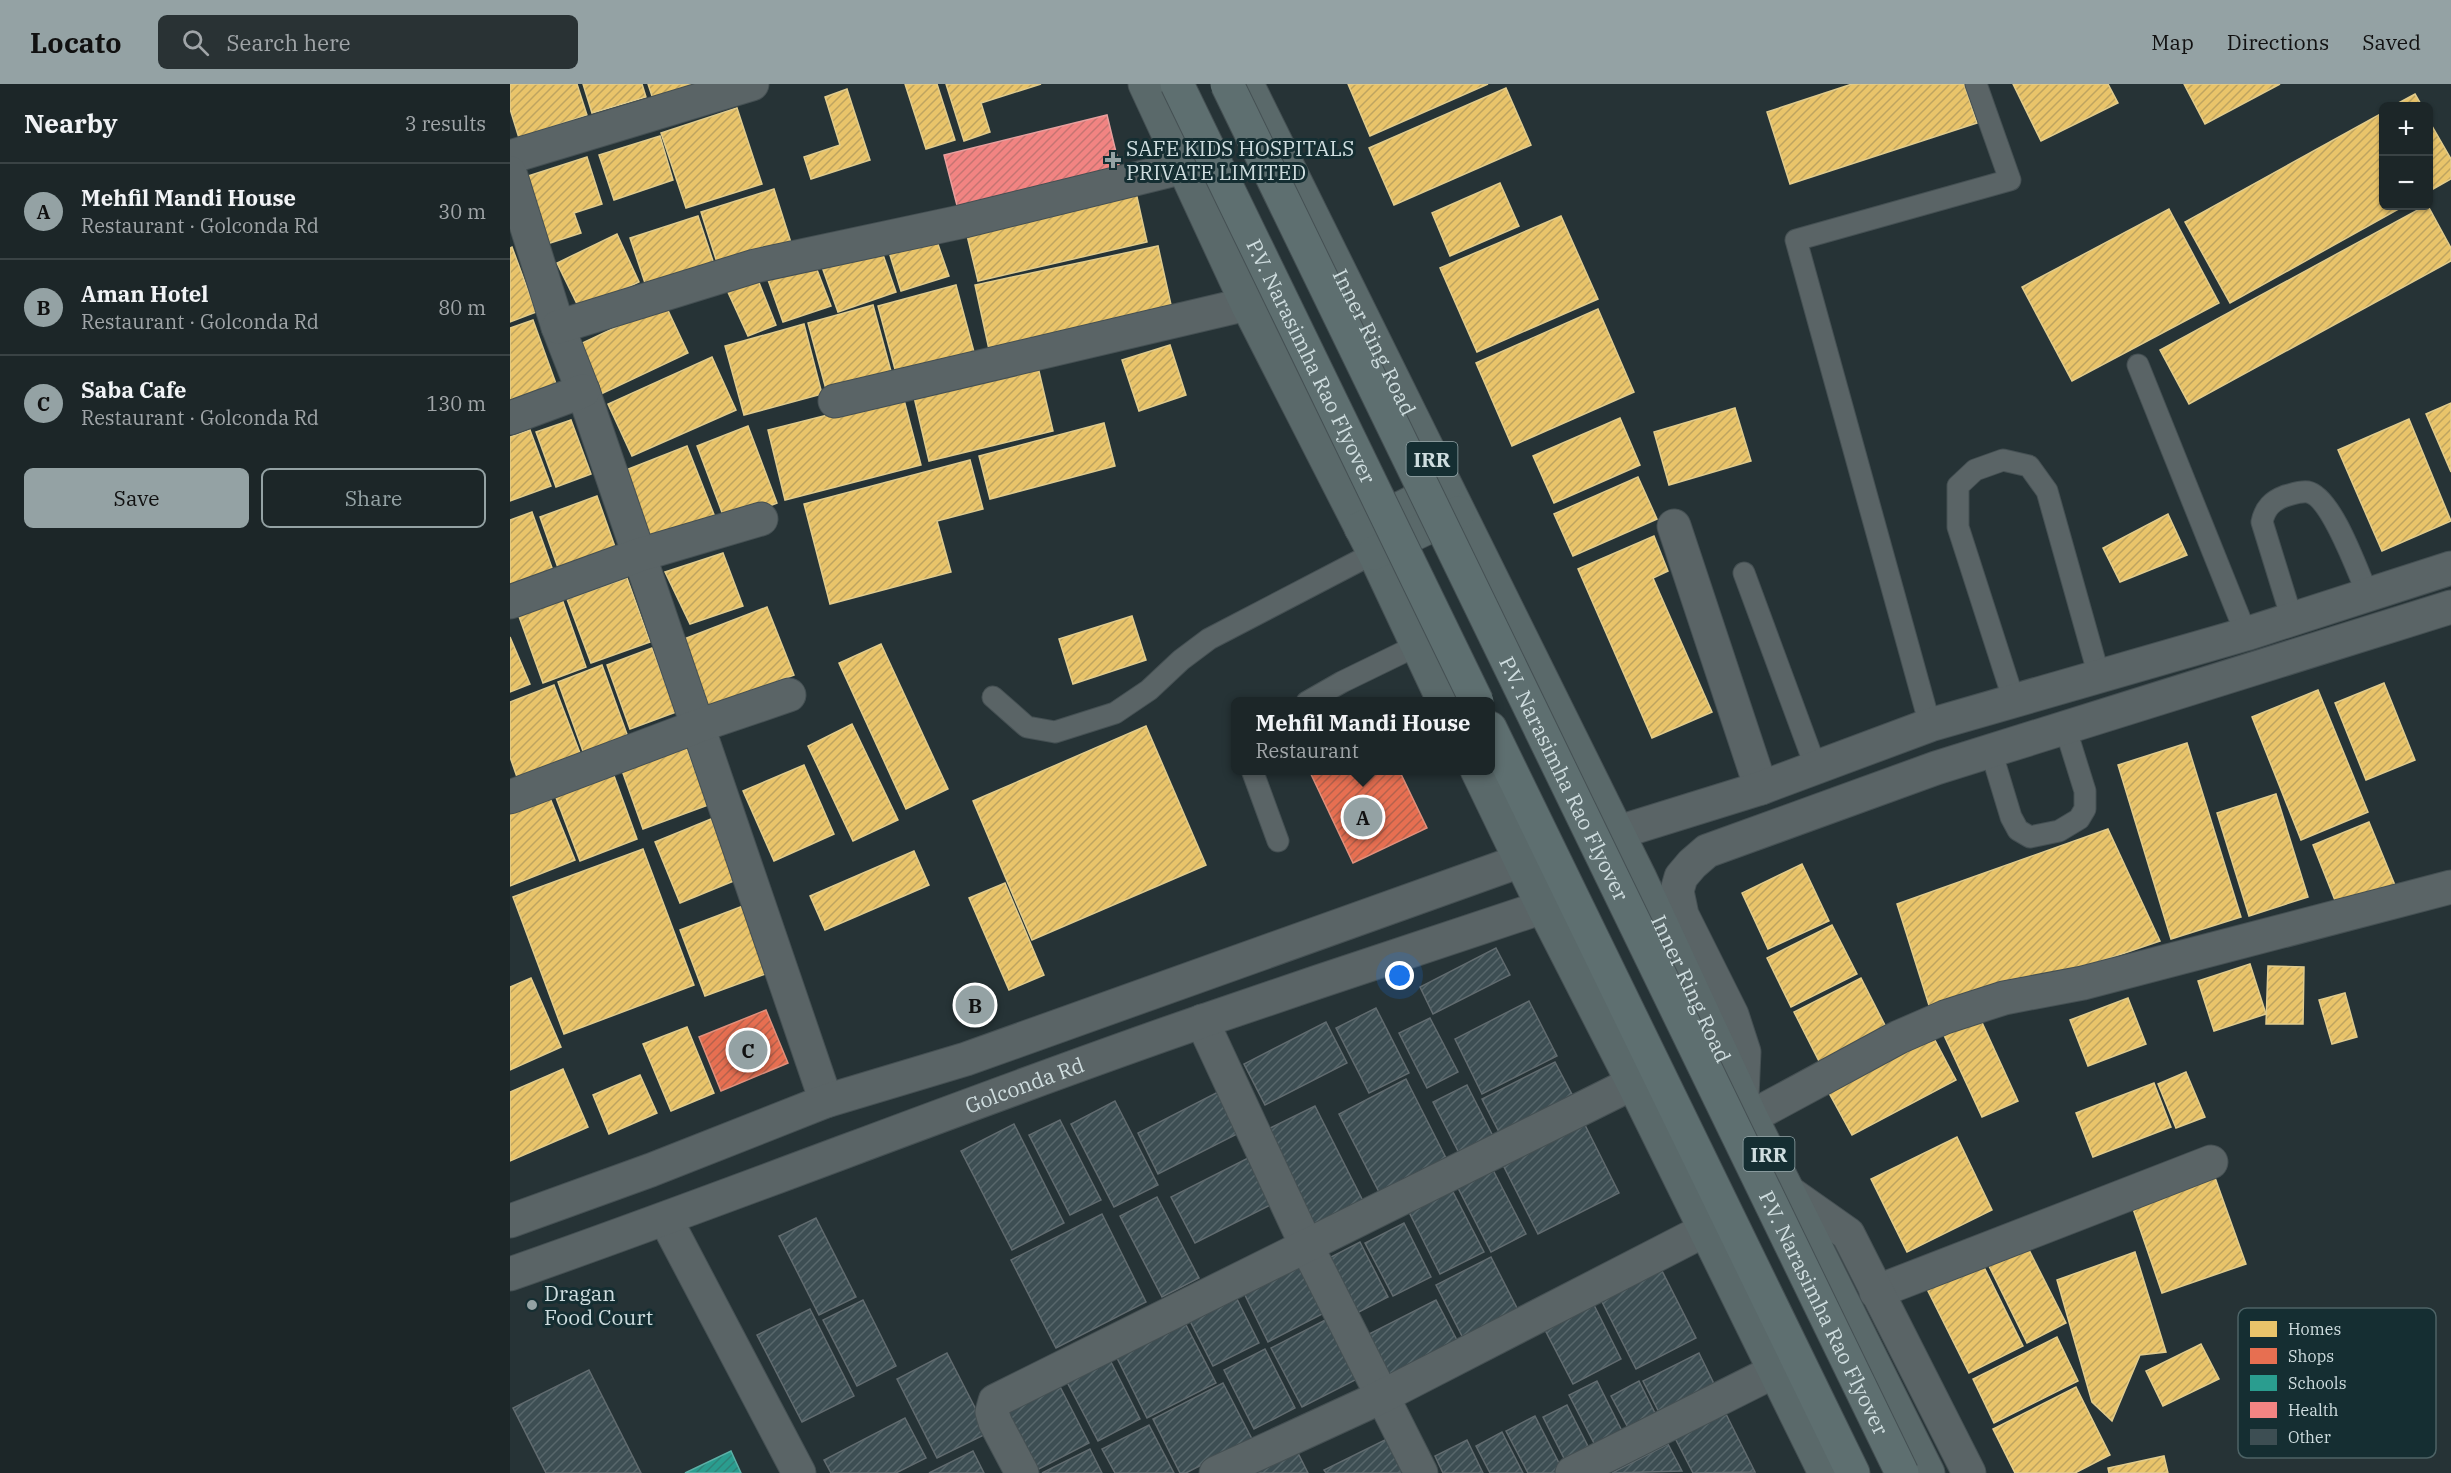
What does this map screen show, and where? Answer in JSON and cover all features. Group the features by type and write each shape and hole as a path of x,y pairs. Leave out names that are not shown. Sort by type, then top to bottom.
{"highway":[{"name":"P.V. Narasimha Rao Flyover","path":"1177,84 1476,697"},
{"name":"P.V. Narasimha Rao Flyover","path":"1227,84 1463,574 1902,1473"},
{"name":"P.V. Narasimha Rao Flyover","path":"1495,736 1853,1473"}],"main road":[{"path":"1145,84 1247,303 1368,541 1442,697"},
{"name":"Inner Ring Road","path":"1247,84 1639,876 1746,1107 1928,1473"},
{"path":"1368,541 1451,499"},
{"path":"1479,775 1542,907 1633,1083 1825,1473"}],"street":[{"path":"510,158 752,84"},
{"path":"558,327 755,266 960,222 1184,167"},
{"path":"510,173 519,233 583,391 826,1101"},
{"path":"835,401 1247,303"},
{"path":"510,418 583,391"},
{"path":"510,602 639,555 761,519"},
{"path":"1674,526 1761,788"},
{"path":"1616,833 1761,788 1930,725 2246,634 2451,568"},
{"path":"2451,607 1936,768 1707,851 1681,877 1677,891 1682,915 1732,1015 1744,1052 1746,1107 1945,1017 2004,998 2083,982 2451,887"},
{"path":"510,797 698,726 789,695"},
{"path":"510,1221 651,1170 826,1101 966,1059 1520,861"},
{"name":"Golconda Rd","path":"510,1274 666,1220 850,1149 1202,1021 1542,907"},
{"path":"1202,1021 1307,1246 1421,1473"},
{"path":"1022,1473 995,1422 992,1412 995,1401 1633,1083"},
{"path":"1876,1292 2211,1162"},
{"path":"1787,1191 1848,1234 1969,1473"},
{"path":"666,1220 799,1473"},
{"path":"1216,1473 1382,1397 1705,1230"},
{"path":"1572,1473 1775,1371"}],"lane":[{"path":"1930,725 1796,240 2010,180 1976,84"},
{"path":"2138,365 2246,634"},
{"path":"2014,701 1958,527 1958,486 1976,470 2003,460 2029,466 2047,491 2099,676"},
{"path":"2292,619 2262,522 2265,510 2277,500 2296,492 2310,492 2323,502 2344,540 2368,595"},
{"path":"993,698 1028,728 1055,732 1115,713 1149,690 1181,660 1209,639 1368,541"},
{"path":"1744,573 1816,768"},
{"path":"1315,697 1342,682 1412,633"},
{"path":"1991,751 2011,817 2018,830 2030,837 2059,831 2079,819 2085,809 2085,791 2065,727"},
{"path":"1253,775 1278,841"}],"building: Homes":[{"path":"510,84 577,84 587,115 519,138 510,109"},
{"path":"583,84 642,84 646,97 592,113"},
{"path":"648,84 712,84 657,111"},
{"path":"905,84 937,84 955,140 926,149"},
{"path":"946,84 1041,84 981,103 990,132 964,141"},
{"path":"1348,84 1488,84 1370,136"},
{"path":"1852,84 1964,84 1977,123 1790,184 1767,112"},
{"path":"2013,84 2108,84 2118,103 2041,141"},
{"path":"2184,84 2280,84 2205,124"},
{"path":"1506,88 1531,145 1394,205 1369,148"},
{"path":"847,89 870,160 811,179 804,157 840,145 825,97"},
{"path":"2415,94 2420,102 2400,102"},
{"path":"737,108 762,184 686,208 661,133"},
{"path":"2379,115 2379,210 2397,210 2230,303 2185,222"},
{"path":"2433,128 2451,159 2451,179 2433,189"},
{"path":"660,136 673,180 614,200 599,155"},
{"path":"587,157 602,204 574,213 581,233 547,244 525,177"},
{"path":"1500,183 1519,226 1450,256 1432,213"},
{"path":"1135,188 1147,242 978,281 965,227"},
{"path":"774,189 793,249 720,272 701,212"},
{"path":"2169,209 2219,303 2072,381 2022,287"},
{"path":"2418,210 2430,210 2451,248 2451,261 2189,404 2160,350"},
{"path":"698,216 714,264 646,286 630,238"},
{"path":"1561,216 1598,299 1477,352 1440,268"},
{"path":"933,230 949,276 901,291 889,252"},
{"path":"617,234 639,282 580,310 557,263"},
{"path":"880,246 896,292 838,312 822,267"},
{"path":"1158,246 1173,314 990,354 975,285"},
{"path":"512,247 536,312 510,322 510,248"},
{"path":"814,262 831,306 783,322 767,277"},
{"path":"756,275 776,325 748,336 726,288"},
{"path":"956,285 974,352 896,373 878,306"},
{"path":"665,304 688,353 601,394 578,345"},
{"path":"873,305 892,375 827,393 808,323"},
{"path":"1598,309 1634,392 1512,446 1476,363"},
{"path":"533,320 559,392 510,410 510,328"},
{"path":"804,324 822,394 744,415 725,346"},
{"path":"1170,345 1186,395 1139,411 1122,360"},
{"path":"712,357 736,410 632,456 608,404"},
{"path":"1038,367 1053,431 929,461 914,397"},
{"path":"903,396 921,465 785,500 768,430"},
{"path":"2451,403 2451,472 2426,414"},
{"path":"1735,408 1751,461 1669,485 1654,432"},
{"path":"1620,418 1640,465 1554,503 1533,456"},
{"path":"2409,419 2451,521 2382,551 2338,450"},
{"path":"571,420 591,474 556,487 536,432"},
{"path":"1104,423 1115,466 990,499 979,456"},
{"path":"748,426 777,503 726,523 697,446"},
{"path":"530,430 551,486 510,501 510,437"},
{"path":"687,446 715,517 649,543 621,472"},
{"path":"970,460 983,509 937,521 951,572 830,604 804,504"},
{"path":"1638,477 1657,519 1573,556 1554,514"},
{"path":"597,496 619,558 562,579 540,517"},
{"path":"532,512 556,579 510,596 510,520"},
{"path":"2168,514 2187,555 2120,582 2103,548"},
{"path":"1654,536 1668,571 1653,578 1712,712 1652,738 1578,569"},
{"path":"723,553 743,606 690,624 665,572"},
{"path":"627,578 650,642 591,663 567,599"},
{"path":"561,596 586,667 543,683 517,611"},
{"path":"767,607 794,675 705,709 679,641"},
{"path":"1132,616 1146,660 1073,684 1059,639"},
{"path":"510,637 530,684 510,692"},
{"path":"881,644 948,789 906,809 839,663"},
{"path":"652,648 676,712 630,729 607,665"},
{"path":"602,665 628,737 584,754 558,682"},
{"path":"2384,683 2415,760 2366,780 2335,703"},
{"path":"554,685 580,753 517,777 510,757 510,702"},
{"path":"2318,690 2368,812 2301,840 2252,717"},
{"path":"852,724 898,820 853,841 808,746"},
{"path":"1146,726 1206,865 1032,940 973,801"},
{"path":"684,741 708,805 643,829 620,765"},
{"path":"2187,743 2241,917 2171,939 2118,765"},
{"path":"804,765 834,834 774,861 743,791"},
{"path":"613,773 637,839 580,861 555,795"},
{"path":"548,793 575,860 510,886 510,808"},
{"path":"2276,794 2308,897 2249,916 2217,813"},
{"path":"711,819 736,880 680,903 655,842"},
{"path":"2369,822 2397,890 2340,913 2313,845"},
{"path":"2108,829 2160,941 1933,1018 1897,904"},
{"path":"643,849 694,985 564,1034 513,897"},
{"path":"914,851 929,885 825,930 810,896"},
{"path":"1802,864 1829,921 1768,949 1742,893"},
{"path":"1005,883 1044,975 1009,990 969,898"},
{"path":"743,906 768,973 705,996 680,930"},
{"path":"1832,925 1857,974 1791,1007 1767,958"},
{"path":"2250,964 2266,1014 2214,1031 2198,981"},
{"path":"2268,966 2304,967 2303,1024 2266,1024"},
{"path":"531,978 561,1047 510,1070 510,987"},
{"path":"1861,978 1892,1039 1825,1073 1794,1012"},
{"path":"2345,993 2357,1037 2332,1044 2319,1000"},
{"path":"2128,998 2146,1044 2088,1066 2070,1020"},
{"path":"1979,1016 2018,1101 1982,1117 1943,1033"},
{"path":"687,1027 714,1093 671,1111 643,1044"},
{"path":"1928,1027 1956,1080 1852,1135 1823,1082"},
{"path":"563,1069 588,1127 510,1161 510,1092"},
{"path":"2186,1072 2205,1117 2176,1128 2158,1084"},
{"path":"640,1075 657,1113 609,1134 593,1095"},
{"path":"2154,1083 2171,1127 2093,1157 2076,1113"},
{"path":"1957,1137 1992,1210 1907,1252 1871,1179"},
{"path":"2213,1172 2246,1264 2162,1293 2130,1200"},
{"path":"2025,1242 2066,1323 2027,1343 1987,1262"},
{"path":"2135,1252 2166,1352 2140,1355 2112,1421 2092,1402 2057,1280"},
{"path":"1980,1259 2023,1346 1969,1373 1926,1287"},
{"path":"2057,1337 2078,1381 1994,1423 1973,1379"},
{"path":"2201,1344 2219,1379 2163,1406 2146,1371"},
{"path":"2076,1387 2110,1455 2075,1473 2015,1473 1993,1429"},
{"path":"2164,1456 2168,1473 2109,1473 2108,1468"}],"building: Shops":[{"path":"1311,775 1401,775 1427,828 1353,863"},
{"path":"766,1010 788,1063 721,1091 699,1037"}],"building: Schools":[{"path":"731,1451 741,1473 685,1473"}],"building: Health":[{"path":"1107,115 1122,177 960,217 944,155"}],"building: Other":[{"path":"1496,948 1510,975 1433,1014 1420,987"},
{"path":"1529,1001 1557,1056 1482,1094 1455,1039"},
{"path":"1376,1008 1409,1073 1369,1093 1336,1028"},
{"path":"1430,1018 1458,1072 1427,1088 1399,1033"},
{"path":"1326,1022 1347,1063 1265,1105 1244,1064"},
{"path":"1555,1062 1576,1102 1503,1140 1482,1099"},
{"path":"1406,1079 1448,1162 1381,1196 1339,1114"},
{"path":"1467,1085 1498,1146 1464,1163 1433,1102"},
{"path":"1222,1090 1243,1131 1158,1174 1138,1133"},
{"path":"1115,1101 1158,1185 1114,1207 1071,1124"},
{"path":"1315,1106 1364,1203 1312,1230 1262,1132"},
{"path":"1581,1117 1619,1193 1538,1234 1500,1159"},
{"path":"1060,1120 1101,1200 1070,1215 1029,1135"},
{"path":"1014,1124 1064,1223 1012,1250 961,1151"},
{"path":"1258,1153 1282,1199 1195,1243 1171,1197"},
{"path":"1492,1168 1526,1234 1491,1252 1457,1186"},
{"path":"1452,1190 1484,1252 1440,1274 1409,1212"},
{"path":"1157,1197 1199,1278 1162,1297 1120,1216"},
{"path":"1102,1214 1146,1302 1056,1348 1011,1260"},
{"path":"816,1218 856,1297 819,1315 779,1236"},
{"path":"1404,1223 1431,1277 1393,1296 1365,1243"},
{"path":"1360,1242 1388,1297 1357,1313 1329,1258"},
{"path":"1303,1256 1330,1310 1268,1342 1241,1287"},
{"path":"1491,1257 1519,1312 1464,1340 1436,1285"},
{"path":"1656,1259 1696,1338 1636,1369 1596,1290"},
{"path":"1235,1295 1259,1343 1213,1366 1189,1319"},
{"path":"863,1300 896,1366 857,1386 823,1320"},
{"path":"1436,1300 1460,1346 1392,1380 1369,1334"},
{"path":"1592,1301 1621,1359 1573,1384 1543,1326"},
{"path":"810,1309 854,1396 802,1422 757,1335"},
{"path":"1331,1317 1361,1377 1302,1407 1271,1348"},
{"path":"1183,1319 1216,1383 1147,1418 1115,1354"},
{"path":"1265,1349 1295,1408 1254,1429 1224,1370"},
{"path":"947,1353 988,1433 937,1458 897,1379"},
{"path":"1699,1353 1719,1394 1664,1422 1643,1381"},
{"path":"1110,1360 1140,1419 1098,1441 1067,1382"},
{"path":"589,1370 641,1473 546,1473 513,1408"},
{"path":"1055,1377 1089,1443 1035,1471 1001,1405"},
{"path":"1597,1381 1623,1433 1596,1447 1569,1395"},
{"path":"1639,1381 1660,1423 1633,1437 1611,1396"},
{"path":"1223,1383 1252,1439 1186,1473 1180,1473 1153,1419"},
{"path":"1567,1405 1595,1460 1571,1472 1543,1417"},
{"path":"1724,1410 1755,1472 1693,1473 1674,1436"},
{"path":"1535,1416 1562,1469 1555,1473 1528,1473 1506,1431"},
{"path":"905,1418 926,1458 896,1473 831,1473 824,1460"},
{"path":"1149,1425 1174,1473 1115,1473 1102,1449"},
{"path":"1502,1432 1523,1473 1490,1473 1476,1446"},
{"path":"1393,1436 1412,1473 1326,1473 1324,1470"},
{"path":"1467,1440 1483,1473 1443,1473 1435,1456"},
{"path":"1668,1444 1682,1471 1612,1473"},
{"path":"1090,1449 1102,1473 1042,1473"},
{"path":"1296,1449 1308,1473 1249,1473"},
{"path":"973,1451 984,1473 929,1473"}],"place":[{"name":"SAFE KIDS HOSPITALS PRIVATE LIMITED","path":"1113,160"},
{"name":"Mehfil Mandi House","path":"1363,817"},
{"name":"Aman Hotel","path":"975,1005"},
{"name":"Saba Cafe","path":"748,1050"},
{"name":"Dragan Food Court","path":"532,1305"}]}
